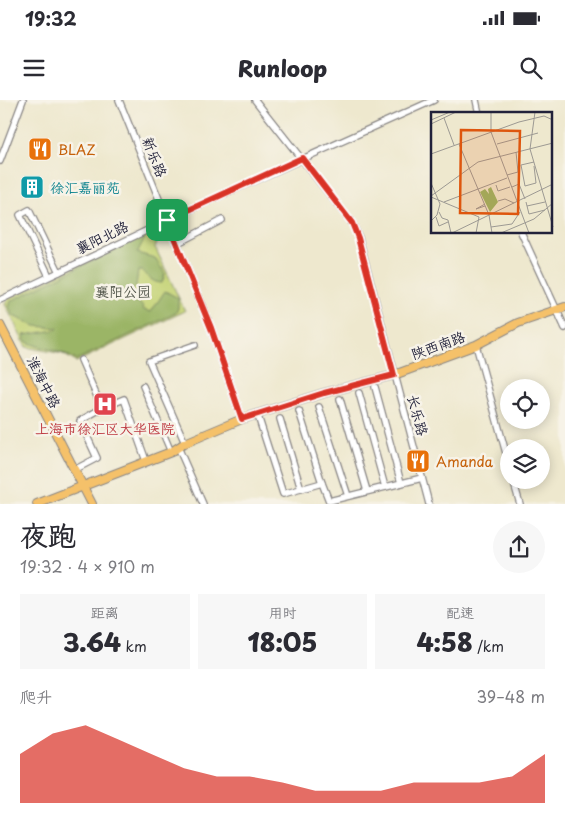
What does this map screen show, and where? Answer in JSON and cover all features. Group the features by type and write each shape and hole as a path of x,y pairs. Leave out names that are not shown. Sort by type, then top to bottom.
{"main road":[{"name":"陕西南路","path":"37,504 146,461 258,413 394,375 476,345 518,323 561,308"},
{"name":"淮海中路","path":"0,326 92,504"}],"street":[{"path":"0,161 24,100"},
{"name":"新乐路","path":"119,100 211,328 242,419"},
{"name":"长乐路","path":"256,100 352,223 358,238 429,504"},
{"name":"襄阳北路","path":"0,300 167,220 434,100"},
{"path":"49,276 20,215 29,210 59,272"},
{"path":"176,244 222,220"},
{"path":"521,234 561,308 565,328"},
{"path":"195,345 149,361 178,447 203,504"},
{"path":"476,345 502,439"},
{"path":"81,360 102,408"},
{"path":"144,386 178,447"},
{"path":"375,387 401,482"},
{"path":"359,393 384,487"},
{"path":"74,470 97,458 80,422 102,408 124,399 146,461"},
{"path":"340,400 367,491"},
{"path":"319,407 348,496"},
{"path":"299,411 328,501 422,478"},
{"path":"258,413 283,494 322,483"},
{"path":"280,419 301,489"},
{"path":"516,489 520,504"}],"green space":[{"name":"襄阳公园","path":"161,225 165,227 167,234 159,238 155,247 185,311 76,362 63,354 26,347 5,304 8,299"},
{"name":"襄阳公园","path":"141,236 145,238 137,253 155,258 165,274 162,283 159,283 151,279 143,271 138,271 136,286 130,293 130,300 140,304 144,310 151,312 165,291 178,298 176,313 76,360 70,356 25,341 24,335 56,330 58,328 35,326 13,316 9,307 11,301"}],"place":[{"name":"BLAZ","path":"40,149"},
{"name":"徐汇嘉丽苑","path":"32,187"},
{"name":"上海市徐汇区大华医院","path":"105,404"},
{"name":"Amanda","path":"418,461"}],"route":[{"path":"302,158 352,223 358,238 394,375 324,393 242,419 211,328 169,229 167,220 302,158"}]}
